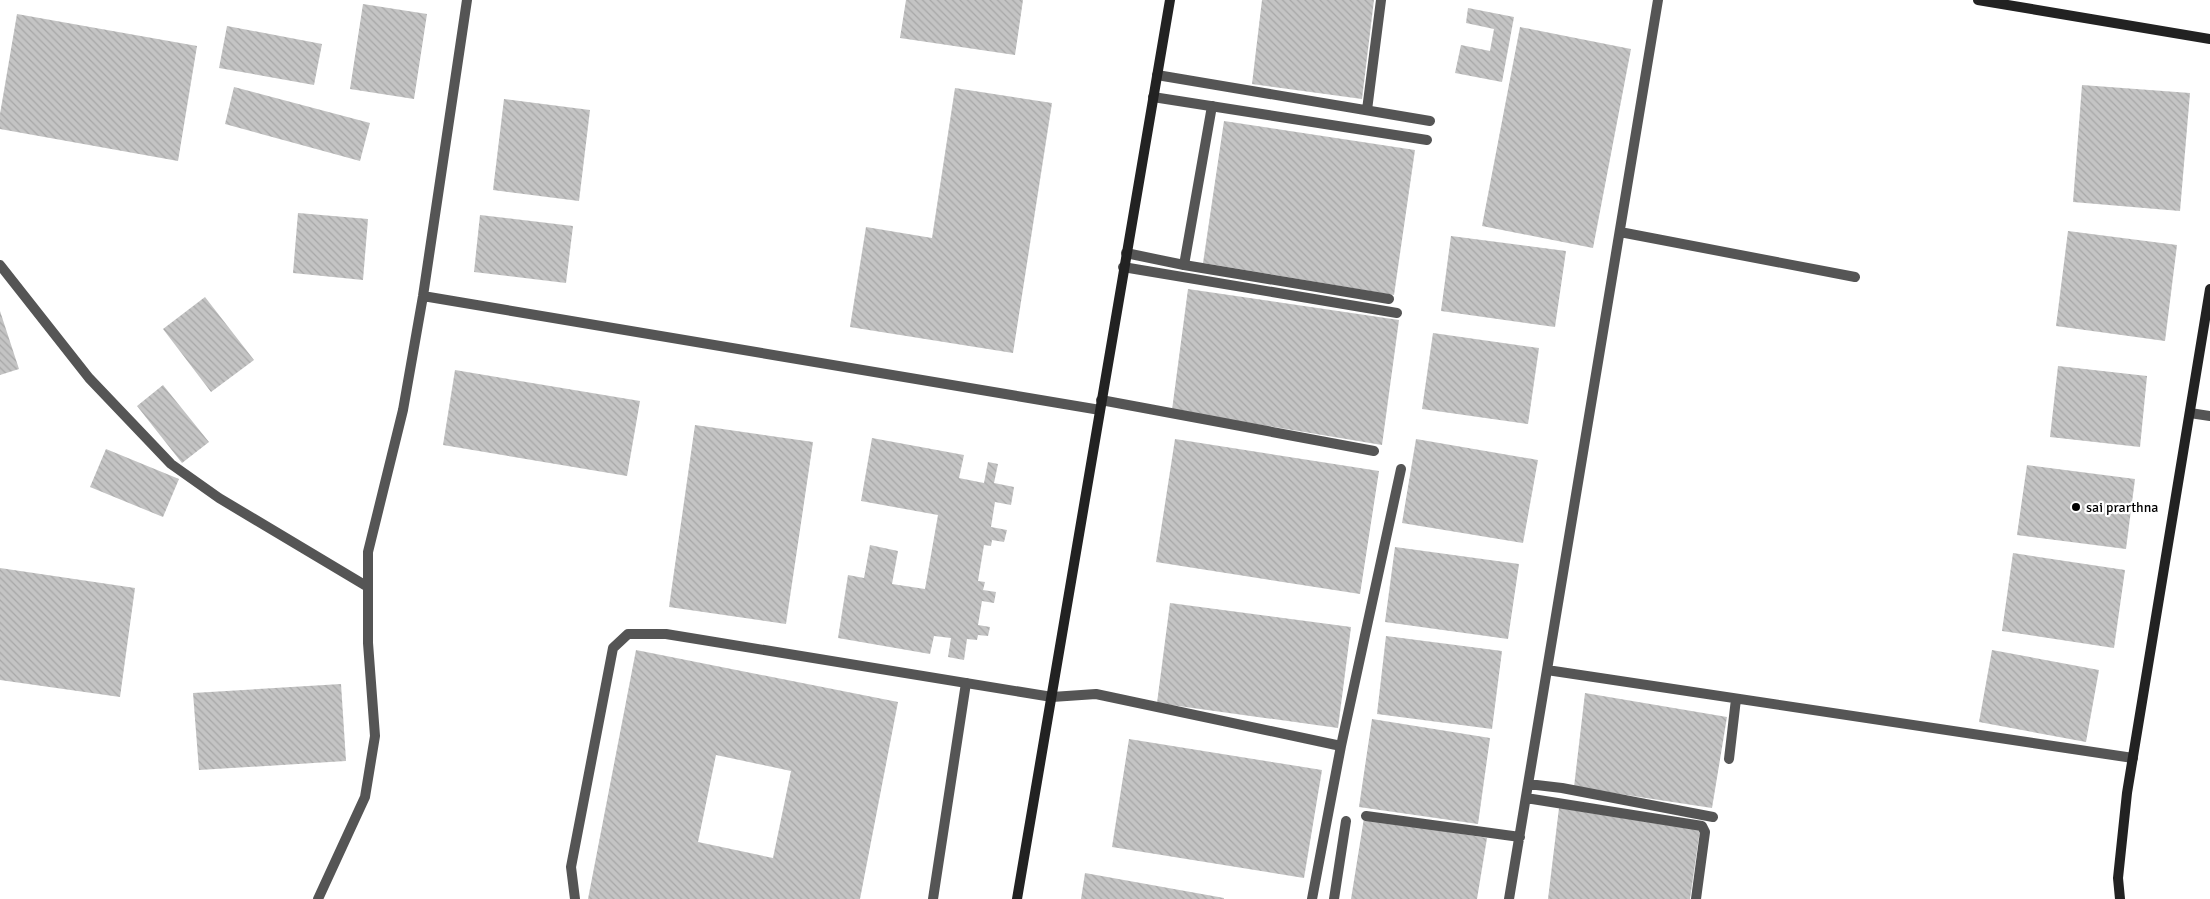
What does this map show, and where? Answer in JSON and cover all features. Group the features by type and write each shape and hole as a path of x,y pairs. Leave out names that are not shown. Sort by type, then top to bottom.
{"street":[{"path":"318,899 364,797 375,736 368,643 368,552 403,410 423,296 467,0"},
{"path":"1017,899 1123,267 1170,0"},
{"path":"1367,110 1381,0"},
{"path":"1510,899 1658,0"},
{"path":"1981,0 2210,39"},
{"path":"1157,76 1430,120"},
{"path":"1153,97 1427,140"},
{"path":"1184,265 1212,106"},
{"path":"1620,232 1855,277"},
{"path":"1126,253 1184,265 1389,299"},
{"path":"0,265 89,378 171,464 219,498 368,587"},
{"path":"1123,267 1397,313"},
{"path":"2120,899 2118,878 2133,758 2210,289"},
{"path":"423,296 1374,451"},
{"path":"2190,413 2210,416"},
{"path":"1312,899 1341,746 1401,470"},
{"path":"575,899 571,867 613,648 628,634 666,634 1052,697 1096,694 1341,746"},
{"path":"1547,670 2133,758"},
{"path":"933,899 966,683"},
{"path":"1729,759 1736,699"},
{"path":"1528,784 1562,788 1713,817"},
{"path":"1526,798 1702,826 1705,832 1696,899"},
{"path":"1366,816 1520,837"},
{"path":"1334,899 1346,821"}],"building":[{"path":"906,0 1023,0 1015,55 900,38"},
{"path":"1262,0 1374,0 1362,99 1252,84"},
{"path":"363,4 427,14 414,99 350,89"},
{"path":"1468,8 1514,17 1502,82 1455,73 1461,45 1490,51 1494,29 1466,23"},
{"path":"17,14 197,46 178,161 0,129 0,114"},
{"path":"227,26 322,44 314,85 219,68"},
{"path":"1520,27 1631,49 1593,248 1482,226"},
{"path":"2082,85 2190,93 2180,211 2073,202"},
{"path":"234,87 370,123 360,161 225,124"},
{"path":"955,88 1052,103 1013,353 850,327 866,227 932,238"},
{"path":"504,99 590,110 579,201 493,190"},
{"path":"1224,121 1415,150 1394,295 1203,263"},
{"path":"298,213 368,219 363,280 293,273"},
{"path":"480,215 573,226 566,283 474,272"},
{"path":"2068,231 2177,245 2165,341 2056,326"},
{"path":"1451,236 1566,251 1555,327 1441,311"},
{"path":"1188,289 1399,320 1382,445 1172,410"},
{"path":"205,297 254,360 211,392 163,329"},
{"path":"0,311 19,369 0,375"},
{"path":"1433,333 1539,348 1528,424 1422,409"},
{"path":"2058,366 2147,376 2140,447 2050,437"},
{"path":"455,370 640,401 627,476 443,445"},
{"path":"163,385 209,442 182,463 137,406"},
{"path":"695,425 813,442 786,624 669,607"},
{"path":"872,438 964,455 959,478 984,483 988,462 998,464 994,483 1014,487 1011,505 995,502 991,527 1007,530 1004,542 992,540 991,546 984,545 978,581 985,582 983,590 996,592 994,603 982,601 978,625 990,627 988,636 978,635 977,640 967,639 964,660 948,657 951,638 934,636 930,654 838,638 848,575 864,578 870,545 898,551 892,584 925,589 938,515 861,501"},
{"path":"1175,439 1379,471 1360,594 1156,562"},
{"path":"1416,439 1538,460 1523,543 1402,523"},
{"path":"106,449 179,479 163,517 90,487"},
{"name":"sai prarthna","path":"2027,465 2135,479 2126,549 2017,535"},
{"path":"1395,547 1519,564 1508,639 1385,622"},
{"path":"2013,553 2125,570 2114,648 2002,631"},
{"path":"0,568 135,588 120,697 0,680"},
{"path":"1170,603 1351,627 1338,728 1157,703"},
{"path":"1386,636 1502,651 1492,729 1377,714"},
{"path":"636,650 898,702 860,899 588,899","holes":["716,755 791,771 773,858 698,842"]},
{"path":"1992,650 2099,670 2086,742 1979,722"},
{"path":"341,684 346,761 199,770 193,693"},
{"path":"1585,693 1727,717 1712,808 1574,787"},
{"path":"1372,719 1490,738 1478,824 1359,807"},
{"path":"1129,739 1322,770 1304,878 1112,847"},
{"path":"1559,808 1700,830 1690,899 1548,899"},
{"path":"1364,818 1487,838 1477,899 1351,899"},
{"path":"1085,873 1224,898 1224,899 1081,899"}],"place":[{"name":"sai prarthna","path":"2076,507"}]}
